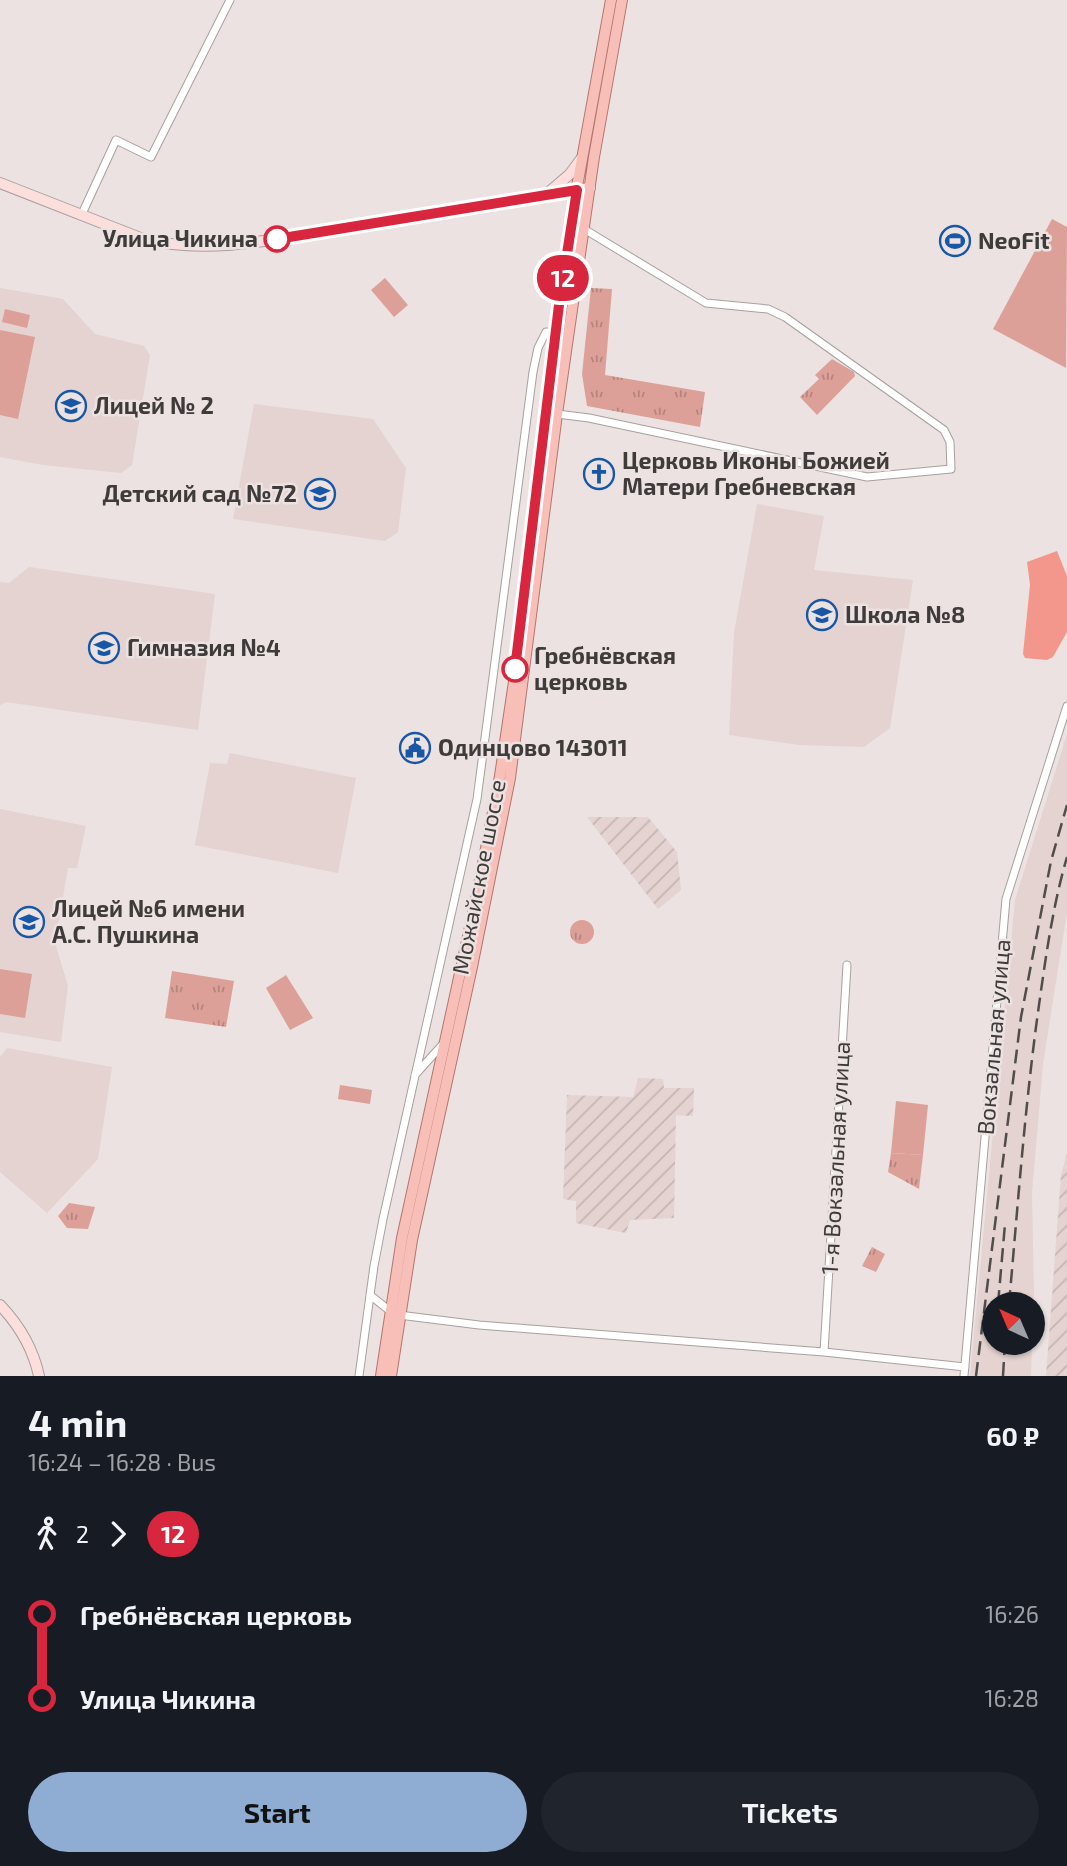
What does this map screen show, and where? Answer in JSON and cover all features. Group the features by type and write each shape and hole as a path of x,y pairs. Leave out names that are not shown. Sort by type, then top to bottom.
{"main road":[{"name":"Можайское шоссе","path":"391,1376 402,1238 500,776 519,640 551,333 611,0"},
{"name":"Можайское шоссе","path":"381,1376 472,967 510,778 557,414 590,188 622,0"}],"street":[{"path":"81,216 116,140 151,157 230,0"},
{"path":"547,194 570,174 583,155"},
{"path":"0,183 143,239 167,245 207,246 283,238 590,188"},
{"path":"557,414 589,418 867,477 951,469 950,442 944,430 785,317 768,309 706,303 584,229"},
{"path":"359,1376 383,1219 477,799 531,384 538,348 551,333"},
{"name":"Вокзальная улица","path":"964,1376 1006,899 1067,706"},
{"name":"1-я Вокзальная улица","path":"824,1352 847,965"},
{"path":"414,1077 445,1042"},
{"path":"370,1295 395,1313 479,1325 824,1352 965,1367"},
{"path":"0,1305 26,1339 39,1376"}],"shaded area":[{"name":"Лицей № 2","path":"0,288 63,299 95,334 144,346 150,355 132,465 121,473 43,465 0,457"},
{"name":"Детский сад №72","path":"254,404 373,419 406,468 398,532 385,541 233,519"},
{"name":"Школа №8","path":"757,504 824,516 814,570 913,580 890,728 864,747 800,745 729,735 734,633"},
{"path":"1057,551 1067,576 1067,632 1053,657 1047,660 1025,658 1023,654 1030,585 1027,562"},
{"name":"Гимназия №4","path":"29,567 215,594 198,730 6,702 0,705 0,582 9,583"},
{"path":"1067,734 1067,912 1043,1064 1032,1193 1034,1292 982,1292 982,1355 1032,1355 1031,1376 970,1376 1015,900"},
{"path":"230,753 356,778 338,873 195,845 210,763 227,764"},
{"name":"Лицей №6 имени А.С. Пушкина","path":"0,809 86,826 77,868 68,868 55,943 68,986 61,1042 0,1032"},
{"path":"587,817 648,817 677,852 681,890 658,909"},
{"path":"7,1048 112,1067 98,1159 47,1213 0,1172 0,1057"},
{"path":"638,1078 663,1079 664,1088 694,1088 693,1116 676,1115 674,1218 630,1220 626,1233 576,1223 576,1201 563,1199 567,1095 633,1097"},
{"path":"1067,1154 1067,1376 1046,1376 1061,1175"}],"green space":[{"path":"1052,219 1067,227 1066,368 993,329"},
{"path":"385,278 408,305 394,317 371,290"},
{"path":"591,288 612,289 605,375 705,392 700,427 587,406 582,374"},
{"path":"5,309 30,315 27,328 2,322"},
{"path":"0,330 35,337 18,419 0,415"},
{"path":"832,359 854,372 855,376 817,415 800,397 819,379 815,375"},
{"path":"582,920 593,927 594,932 587,943 582,944 571,937 570,932 577,921"},
{"path":"0,969 32,974 25,1018 0,1014"},
{"path":"172,971 234,981 226,1027 165,1018"},
{"path":"286,975 313,1018 290,1030 266,988"},
{"path":"340,1085 372,1090 370,1104 338,1099"},
{"path":"896,1101 928,1105 923,1155 891,1153"},
{"path":"891,1153 923,1155 919,1189 888,1172"},
{"path":"69,1203 95,1207 88,1229 67,1228 58,1216"},
{"path":"872,1247 885,1254 876,1272 862,1266"}],"railway":[{"path":"976,1376 1021,1017 1051,861 1067,805"},
{"path":"1010,1292 1034,1042 1050,930 1067,857"},
{"path":"999,1292 1005,1224"},
{"path":"1003,1376 1004,1355"}],"bus line":[{"name":"12","path":"277,239 577,190 559,305 515,669"}],"place":[{"name":"Улица Чикина","path":"277,239"},
{"name":"NeoFit","path":"955,241"},
{"name":"Лицей № 2","path":"71,406"},
{"name":"Церковь Иконы Божией Матери Гребневская","path":"599,474"},
{"name":"Детский сад №72","path":"320,494"},
{"name":"Школа №8","path":"822,615"},
{"name":"Гимназия №4","path":"104,648"},
{"name":"Гребнёвская церковь","path":"515,669"},
{"name":"Одинцово 143011","path":"415,748"},
{"name":"Лицей №6 имени А.С. Пушкина","path":"29,922"}]}
